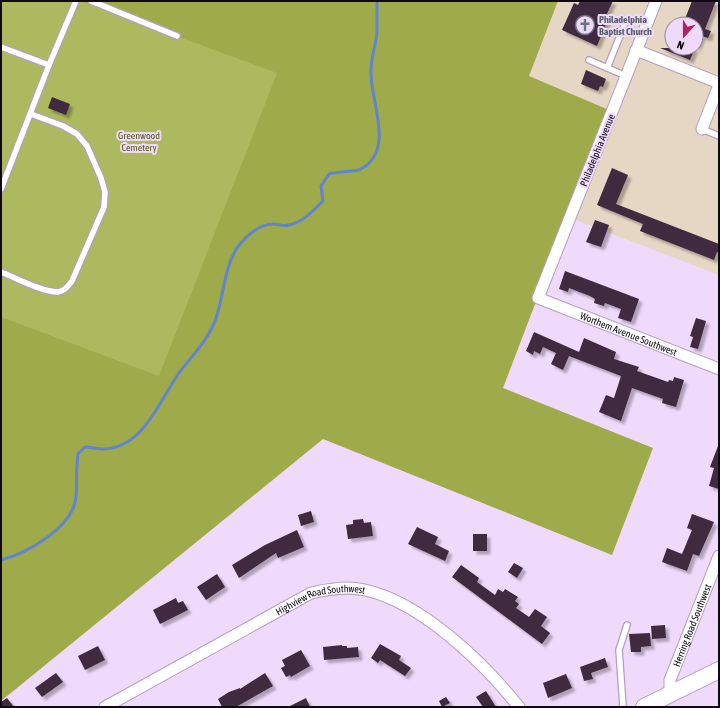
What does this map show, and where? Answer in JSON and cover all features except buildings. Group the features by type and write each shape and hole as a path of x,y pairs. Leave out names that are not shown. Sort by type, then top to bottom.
{"street":[{"name":"Philadelphia Avenue","path":"538,298 656,1"},
{"path":"636,50 719,84 702,129"},
{"name":"Worthem Avenue Southwest","path":"538,298 719,369"},
{"name":"Herring Road Southwest","path":"670,696 670,680 719,556"},
{"name":"Highview Road Southwest","path":"105,707 311,593 338,588 364,589 388,596 414,611 445,633 475,658 519,707"},
{"path":"644,707 670,696 719,670"}],"lane":[{"path":"1,189 49,65 76,1"},
{"path":"91,1 177,36"},
{"path":"607,68 624,26"},
{"path":"1,47 49,65"},
{"path":"589,60 626,76"},
{"path":"1,272 47,290 59,292 66,289 72,281 104,207 105,192 101,178 87,146 77,134 63,126 31,114"},
{"path":"702,129 719,136"},
{"path":"624,707 619,650 627,625"}],"shaded area":[{"path":"558,1 719,1 719,275 568,217 529,76"}],"green space":[{"name":"Greenwood Cemetery","path":"1,1 315,1 191,389 1,522"},
{"path":"81,1 558,1 529,76 609,110 503,388 653,448 612,555 323,439 1,701 1,317 159,376 277,73"}],"waterway":[{"path":"1,560 23,552 47,538 67,519 73,508 76,497 78,454 85,447 103,449 117,447 129,441 140,432 149,421 179,373 200,347 213,326 219,309 229,264 237,248 244,239 263,226 269,224 287,226 303,219 323,201 321,186 329,174 359,170 370,162 376,151 379,139 379,126 371,74 371,63 377,32 377,1"}],"place":[{"name":"Philadelphia Baptist Church","path":"585,25"}]}
